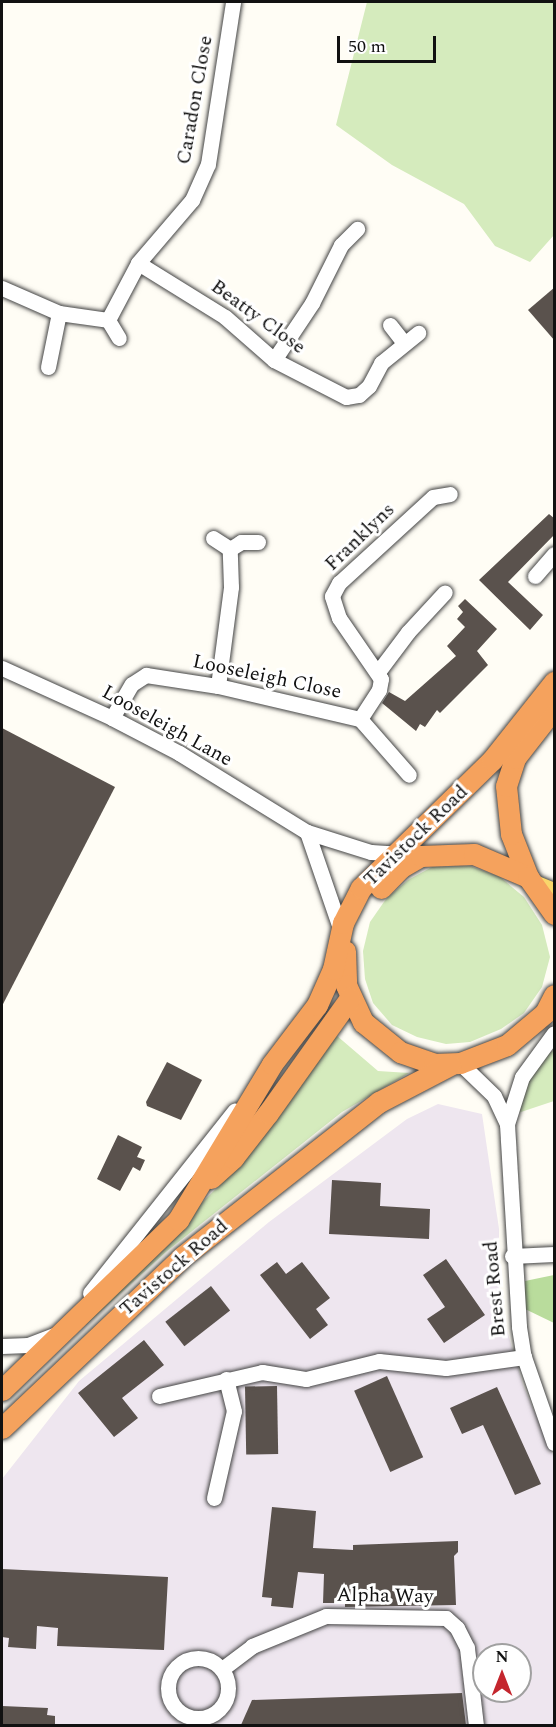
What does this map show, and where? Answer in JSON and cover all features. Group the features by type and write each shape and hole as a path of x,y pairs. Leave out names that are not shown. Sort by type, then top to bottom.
{"highway":[{"name":"Tavistock Road","path":"5,1379 58,1333 178,1220 272,1064 317,1005 333,969 361,888 492,760 555,682"},
{"path":"555,708 515,758 506,786 511,834 555,914"},
{"path":"455,1064 434,1064 400,1052 374,1035 350,998 343,939 372,897 400,868 421,856 474,854 540,885"},
{"name":"Tavistock Road","path":"2,1428 31,1397 182,1257 379,1102 455,1064 507,1045 545,1013 555,995"},
{"name":"Tavistock Road","path":"197,1191 233,1158 350,998"},
{"path":"5,1379 37,1377 112,1322"},
{"path":"5,1379 31,1397"}],"street":[{"name":"Caradon Close","path":"108,320 138,263 178,220 208,164 233,2"},
{"path":"274,360 312,303 341,245 357,229"},
{"name":"Beatty Close","path":"138,263 225,317 274,360 346,397 359,394 369,386 381,363 418,333"},
{"path":"2,288 59,313 108,320 119,338"},
{"path":"48,367 59,313"},
{"path":"390,325 404,343"},
{"name":"Franklyns","path":"378,672 339,618 332,596 339,583 433,497 450,494"},
{"path":"213,538 230,549"},
{"path":"230,549 241,542 258,542"},
{"path":"218,686 231,587 230,549"},
{"path":"535,576 555,554"},
{"path":"360,719 380,690 378,672 408,632 445,592"},
{"name":"Looseleigh Lane","path":"2,668 112,718 179,753 307,832 371,852 421,856"},
{"name":"Looseleigh Close","path":"112,718 132,684 146,675 218,686 360,719 409,775"},
{"path":"307,832 343,939"},
{"name":"Brest Road","path":"555,1033 522,1077 507,1124 512,1256 524,1357 555,1443"},
{"path":"159,1204 272,1064"},
{"name":"Brest Road","path":"455,1064 494,1096 507,1124"},
{"name":"Tavistock Road","path":"58,1333 61,1325 119,1260 159,1204 197,1191"},
{"path":"512,1256 555,1254"},
{"path":"2,1346 28,1345 58,1333"},
{"path":"159,1396 226,1378 261,1372 321,1378 379,1361 446,1368 524,1357"},
{"path":"214,1498 234,1411 226,1378"},
{"name":"Alpha Way","path":"222,1669 252,1646 326,1616 446,1618 457,1628 467,1648 476,1725"},
{"path":"195,1658 215,1662 222,1669 229,1686 224,1704 199,1718 179,1719 168,1690 177,1666 195,1658"}],"shaded area":[{"path":"438,1104 482,1114 499,1229 499,1303 523,1385 554,1457 554,1725 2,1725 2,1479 79,1381 269,1222 407,1119"}],"green space":[{"path":"367,2 554,2 554,235 530,262 495,246 464,204 392,165 336,125"},
{"path":"470,866 500,877 524,897 542,925 550,957 542,987 524,1013 501,1029 470,1042 446,1044 417,1037 392,1025 373,1003 365,979 363,951 370,922 386,899 408,880 432,867"},
{"path":"336,1035 378,1071 409,1073 342,1112 167,1251 86,1325 82,1321 234,1171"},
{"path":"554,1050 554,1101 518,1113 530,1078 542,1058"},
{"path":"554,1275 554,1323 525,1309 525,1281"}],"building":[{"path":"555,287 555,341 528,310"},
{"path":"549,514 555,519 555,534 508,582 543,615 530,630 479,580"},
{"path":"465,599 497,629 477,651 488,665 440,713 437,710 425,727 420,724 416,731 382,703 389,692 405,701 456,656 447,646 465,627 457,619 463,612 458,606"},
{"path":"2,728 115,787 2,1006"},
{"path":"167,1062 202,1080 181,1120 147,1106 146,1102"},
{"path":"118,1135 142,1147 137,1157 145,1160 140,1171 133,1167 120,1191 97,1179"},
{"path":"332,1180 381,1183 380,1206 430,1209 429,1239 329,1234"},
{"path":"446,1259 485,1315 444,1343 427,1319 445,1307 423,1275"},
{"path":"277,1262 286,1274 302,1262 330,1298 316,1309 328,1325 310,1339 260,1275"},
{"path":"211,1286 230,1310 184,1346 165,1322"},
{"path":"144,1340 164,1365 122,1398 138,1418 114,1437 78,1393"},
{"path":"387,1376 423,1457 390,1472 354,1391"},
{"path":"277,1386 278,1454 246,1455 245,1387"},
{"path":"497,1387 541,1484 515,1495 483,1425 462,1434 450,1408"},
{"path":"272,1507 316,1511 313,1548 353,1550 353,1545 458,1541 458,1552 454,1556 456,1605 345,1607 345,1603 323,1603 324,1574 298,1572 293,1608 271,1606 272,1598 262,1597"},
{"path":"2,1569 168,1577 164,1650 57,1646 58,1628 37,1626 36,1649 8,1647 9,1638 2,1637"},
{"path":"462,1693 466,1725 241,1725 252,1700"},
{"path":"2,1706 48,1708 47,1715 55,1716 55,1725 2,1725"}]}
